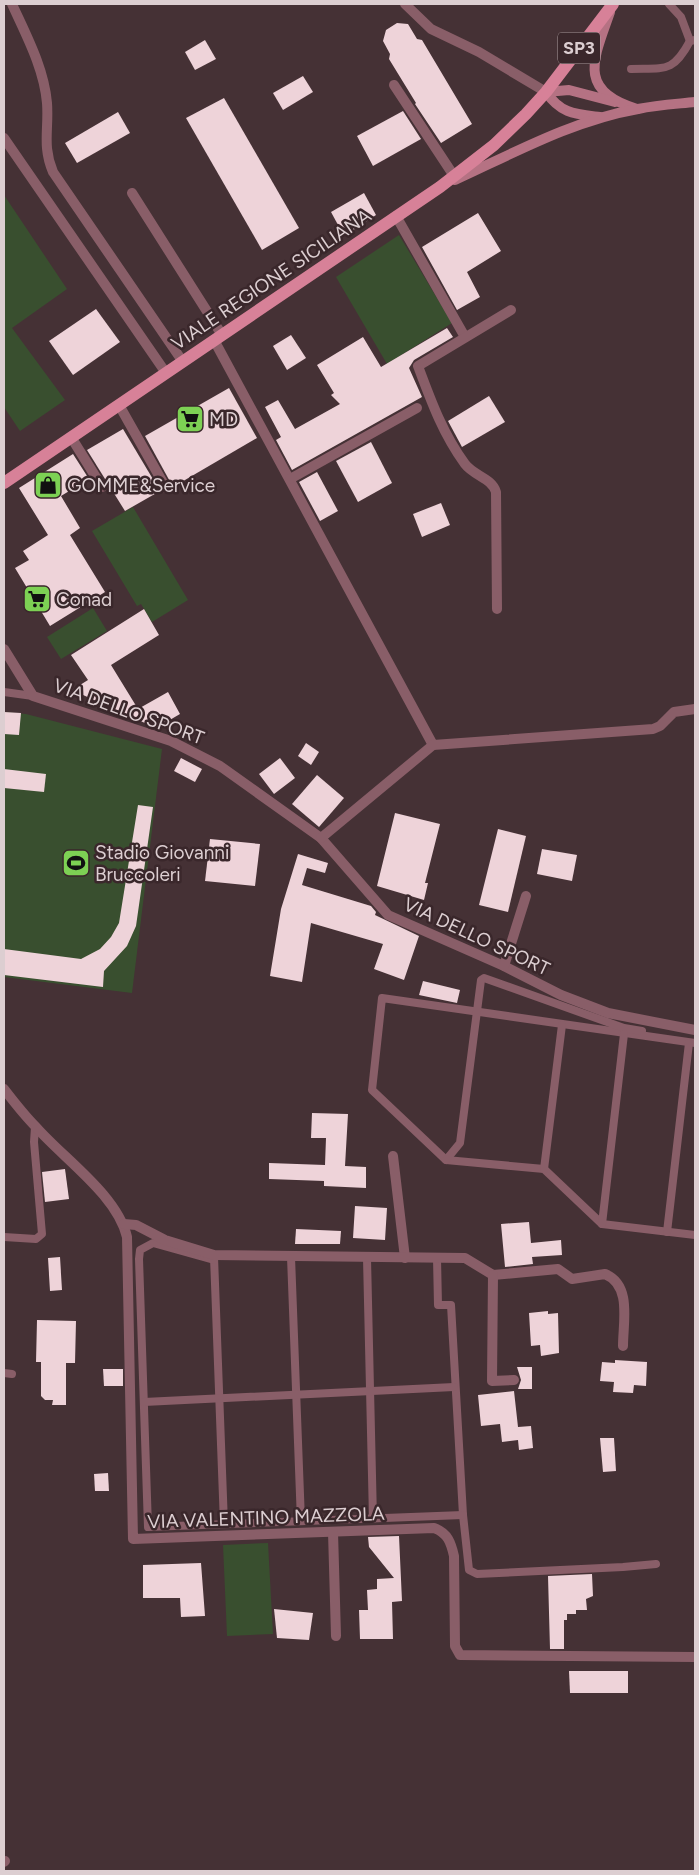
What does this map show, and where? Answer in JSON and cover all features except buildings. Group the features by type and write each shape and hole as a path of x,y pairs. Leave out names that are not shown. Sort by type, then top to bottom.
{"main road":[{"name":"SP3","path":"546,92 613,4"},
{"name":"VIALE REGIONE SICILIANA","path":"4,483 440,187 494,145 546,92"}],"street":[{"path":"12,4 37,59 44,82 47,103 45,144 53,172 182,362"},
{"path":"404,4 432,29 479,52 546,92 554,104 564,110 604,118"},
{"path":"613,4 598,48 594,67 601,88 615,102"},
{"path":"394,85 454,176"},
{"path":"546,92 569,90 638,109"},
{"path":"440,187 546,138 604,118 638,109 695,102"},
{"path":"4,138 166,373"},
{"path":"132,193 218,338 290,479 433,745"},
{"path":"396,216 465,338"},
{"path":"497,609 496,492 492,484 468,467 460,457 438,421 418,366 511,310"},
{"path":"119,405 166,488"},
{"path":"290,479 417,408"},
{"path":"72,437 102,487"},
{"name":"VIA DELLO SPORT","path":"4,649 33,696 107,719 196,752 220,766 321,838 388,915 504,966 560,995 608,1012 695,1030"},
{"path":"321,838 433,745 653,728 660,726 674,712 695,709"},
{"path":"504,966 526,896"},
{"name":"VIA VALENTINO MAZZOLA","path":"4,1089 35,1127 109,1202 124,1224 127,1237 133,1539 434,1528 441,1531 451,1543 454,1556 455,1646 458,1653 463,1656 695,1657"},
{"path":"393,1156 405,1258"},
{"path":"124,1224 136,1225 165,1240 214,1257 465,1258 493,1275 558,1269 572,1279 605,1274 611,1276 617,1282 624,1295 623,1346"},
{"path":"493,1275 492,1381 514,1380"},
{"path":"333,1532 336,1636"}],"lane":[{"path":"631,69 670,66 679,60 692,40 681,17 669,4"},
{"path":"4,692 33,696"},
{"path":"446,1160 460,1143 475,1012 481,980 486,978 624,1028 670,1036 672,1026"},
{"path":"667,1232 692,1043 382,998 372,1090 446,1160 544,1169 602,1224 667,1232 695,1234"},
{"path":"544,1169 562,1025"},
{"path":"602,1224 624,1034"},
{"path":"4,1237 36,1239 42,1234 34,1142 35,1127"},
{"path":"224,1524 214,1257 153,1244 140,1250 139,1259 148,1527 463,1515"},
{"path":"292,1257 301,1522"},
{"path":"366,1258 373,1519"},
{"path":"437,1258 438,1305 451,1305 454,1387 468,1567 474,1574 623,1568 656,1564"},
{"path":"144,1402 454,1387"}],"green space":[{"path":"4,195 67,289 12,328 65,400 20,431 4,407"},
{"path":"399,235 452,323 387,364 336,277"},
{"path":"133,507 188,600 152,622 141,604 137,606 92,531"},
{"path":"93,608 107,631 61,659 47,637"},
{"name":"Stadio Giovanni Bruccoleri","path":"4,712 26,714 162,749 132,993 4,977"},
{"path":"268,1543 273,1634 227,1636 223,1545"}],"place":[{"name":"MD","path":"190,419"},
{"name":"GOMME&Service","path":"48,485"},
{"name":"Conad","path":"37,599"},
{"name":"Stadio Giovanni Bruccoleri","path":"76,863"}]}
